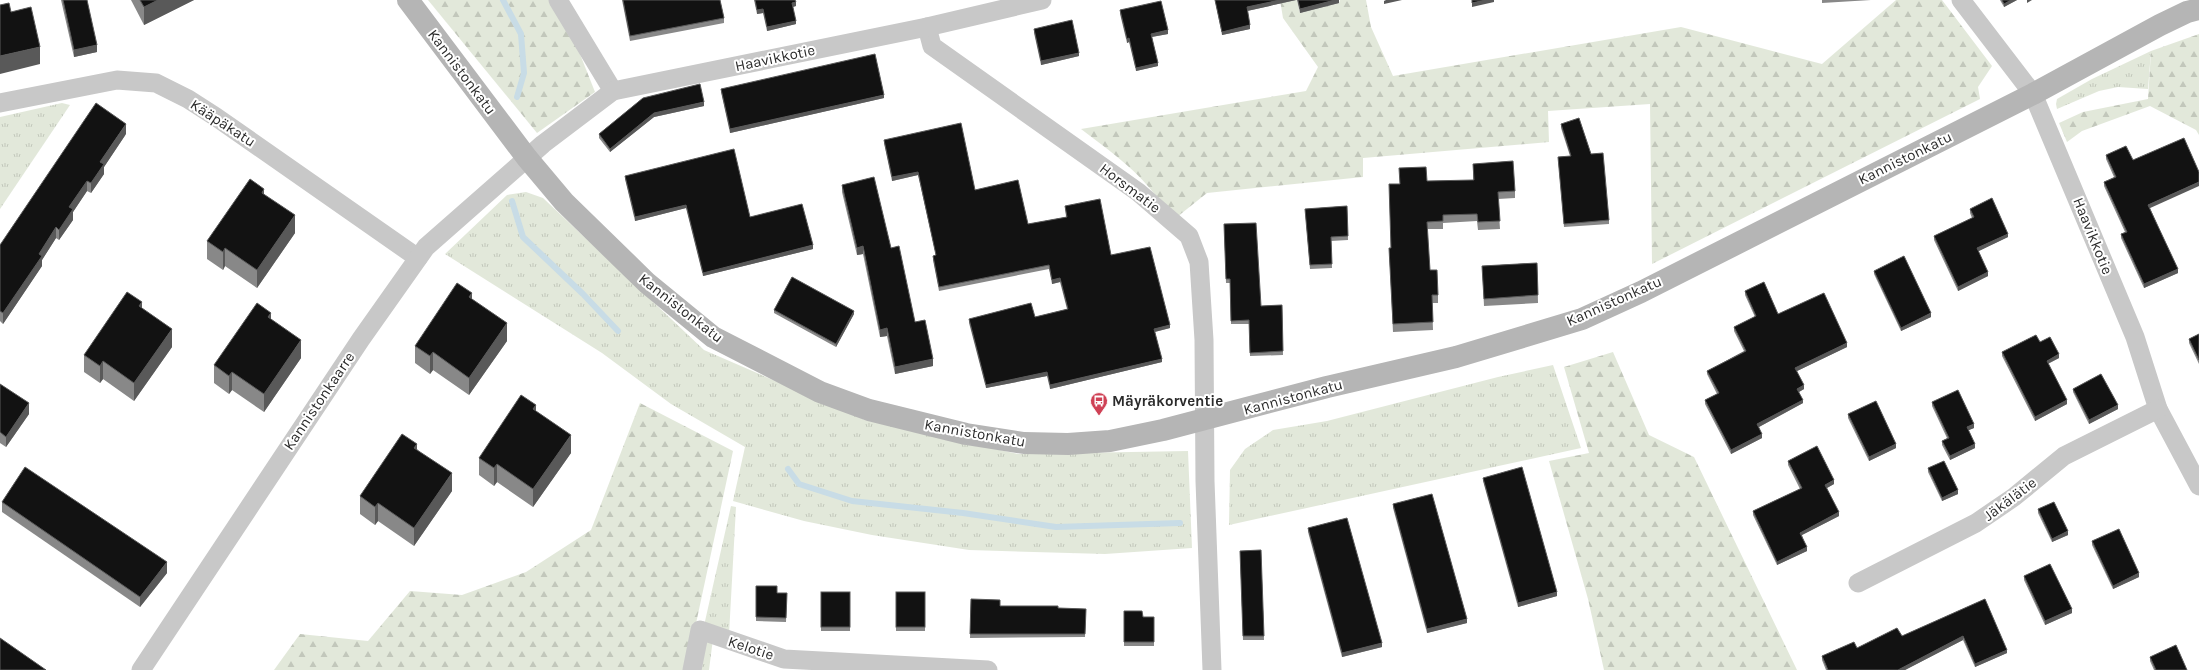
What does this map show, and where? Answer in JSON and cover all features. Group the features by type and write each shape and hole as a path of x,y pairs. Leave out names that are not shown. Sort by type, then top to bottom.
{"street":[{"name":"Kannistonkatu","path":"408,0 527,158 564,202 647,283 713,337 820,392 869,410 966,434 1024,443 1068,444 1110,441 1205,420 1327,387 1456,357 1582,319 1641,292 2033,94 2160,25 2187,12 2199,9"},
{"path":"558,0 613,91"},
{"name":"Haavikkotie","path":"527,158 613,91 927,27 1042,0"},
{"name":"Haavikkotie","path":"1961,0 2033,94 2134,337 2158,409 2199,486"},
{"name":"Horsmatie","path":"927,27 932,46 1138,192 1189,236 1199,262 1206,368 1205,420"},
{"name":"Kääpäkatu","path":"0,104 117,80 156,83 188,99 216,117 418,258"},
{"name":"Kannistonkaarre","path":"141,670 285,452 426,247 527,158"},
{"name":"Jäkälätie","path":"1858,583 1976,523 2014,497 2064,456 2158,409"},
{"path":"1205,420 1205,481 1212,670"},
{"name":"Kelotie","path":"692,670 700,630 784,659 988,670"}],"green space":[{"path":"428,0 551,0 576,44 595,92 537,133"},
{"path":"1280,0 1297,0 1300,13 1339,3 1340,0 1366,0 1371,27 1393,76 1681,27 1822,64 1896,0 1942,0 1992,66 1978,87 1980,99 1652,264 1650,104 1548,111 1549,142 1363,158 1363,177 1207,193 1172,221 1163,206 1143,180 1121,160 1081,129 1306,91 1318,67 1283,18"},
{"path":"2199,34 2199,135 2196,130 2150,106 2082,131 2067,142 2059,123 2083,112 2148,99 2151,51"},
{"path":"2151,51 2148,89 2118,87 2099,91 2057,109 2057,99 2092,79"},
{"path":"62,103 70,105 0,209 0,117"},
{"path":"526,192 543,198 704,350 865,420 1018,454 1188,451 1192,548 1105,554 969,550 872,535 804,521 733,501 745,447 671,404 602,353 445,254 507,195"},
{"path":"1613,352 1649,435 1694,457 1797,670 1604,670 1588,599 1549,461 1589,453 1564,367"},
{"path":"1553,365 1581,448 1229,525 1230,470 1245,449 1273,430 1327,421 1498,377"},
{"path":"640,403 733,451 686,670 274,670 300,634 368,641 410,591 462,595 526,572 591,530"},
{"path":"731,506 736,507 729,635 714,631 709,670 694,670"}],"building":[{"path":"63,0 87,0 97,45 74,50"},
{"path":"140,0 158,0 144,7"},
{"path":"623,0 720,0 724,18 630,36"},
{"path":"755,0 795,0 796,2 792,3 796,21 767,27 763,9 757,10"},
{"path":"1215,0 1280,0 1247,7 1250,25 1222,32"},
{"path":"1298,0 1335,0 1300,9"},
{"path":"1472,0 1486,0 1472,3"},
{"path":"2002,0 2011,0 2004,4"},
{"path":"1161,1 1168,30 1151,34 1158,63 1136,68 1129,38 1127,39 1120,10"},
{"path":"9,3 11,12 31,7 40,47 0,56 0,5"},
{"path":"1072,20 1079,53 1041,61 1034,29"},
{"path":"875,54 884,95 730,129 721,89"},
{"path":"700,84 704,102 654,113 610,149 599,134 643,98"},
{"path":"96,103 126,124 100,162 104,164 91,183 87,181 69,207 73,209 59,230 56,227 39,254 42,256 3,313 0,311 0,245"},
{"path":"1579,118 1591,154 1603,153 1609,220 1564,224 1558,157 1571,156 1561,124"},
{"path":"961,123 975,190 1018,180 1028,224 1067,217 1065,206 1100,199 1111,255 1150,247 1170,325 1154,329 1162,359 1050,385 1047,372 986,385 969,319 1031,303 1035,317 1068,309 1060,278 1052,280 1049,265 939,287 933,256 936,255 918,172 892,177 884,140"},
{"path":"2184,138 2199,172 2199,182 2148,205 2178,269 2144,284 2121,234 2127,232 2104,182 2116,177 2106,155 2126,146 2133,160"},
{"path":"734,149 750,217 802,204 813,245 703,273 686,205 635,217 625,176"},
{"path":"1513,161 1515,191 1498,192 1500,221 1478,222 1477,214 1443,215 1443,221 1427,222 1430,270 1437,270 1438,295 1432,295 1433,322 1393,324 1389,248 1391,248 1389,184 1400,184 1399,168 1426,167 1427,181 1474,180 1473,164"},
{"path":"874,177 891,248 899,246 915,322 925,320 933,359 895,367 887,328 880,330 863,246 857,248 842,185"},
{"path":"250,179 264,189 262,193 295,215 257,270 225,248 223,252 207,241"},
{"path":"1992,198 2008,234 1977,248 1988,272 1958,287 1934,236 1974,217 1970,209"},
{"path":"1347,206 1348,236 1331,237 1332,264 1310,265 1305,209"},
{"path":"1256,223 1261,306 1282,305 1283,351 1250,353 1249,320 1231,321 1230,279 1226,279 1224,224"},
{"path":"1904,256 1931,313 1901,328 1874,271"},
{"path":"1537,263 1538,295 1484,299 1482,266"},
{"path":"792,277 854,311 836,344 774,310"},
{"path":"1764,282 1778,314 1824,293 1847,343 1795,368 1804,385 1797,389 1803,400 1757,424 1762,434 1731,450 1705,400 1719,393 1707,371 1746,351 1734,327 1756,316 1745,291"},
{"path":"457,283 472,293 469,297 507,323 469,378 433,352 430,356 415,346"},
{"path":"127,292 142,302 139,306 172,329 134,383 103,361 100,366 84,355"},
{"path":"257,303 271,313 268,317 301,340 264,394 232,372 229,376 214,365"},
{"path":"2199,334 2199,360 2189,339"},
{"path":"2036,335 2040,342 2050,337 2059,354 2047,361 2067,400 2035,417 2002,352"},
{"path":"2101,374 2118,405 2089,420 2073,389"},
{"path":"0,384 29,403 6,437 0,432"},
{"path":"1958,390 1974,424 1967,427 1975,444 1950,456 1942,441 1949,438 1932,402"},
{"path":"521,395 536,405 533,409 571,435 533,489 497,464 494,468 479,458"},
{"path":"1876,401 1896,444 1869,457 1848,414"},
{"path":"402,434 417,444 414,448 452,473 414,528 378,503 375,507 360,496"},
{"path":"1817,446 1834,480 1825,485 1839,512 1800,533 1807,547 1777,562 1753,511 1802,488 1788,461"},
{"path":"1944,461 1958,490 1942,498 1928,468"},
{"path":"25,467 167,562 140,597 2,502"},
{"path":"1522,467 1557,592 1518,603 1483,478"},
{"path":"1432,494 1467,619 1427,629 1393,504"},
{"path":"2054,502 2068,531 2052,539 2038,509"},
{"path":"1347,518 1382,643 1342,653 1308,528"},
{"path":"2119,529 2139,573 2113,586 2092,541"},
{"path":"1261,550 1264,636 1243,636 1240,551"},
{"path":"2050,564 2072,609 2045,621 2024,576"},
{"path":"756,586 777,586 777,593 787,593 786,618 756,617"},
{"path":"821,592 850,592 850,627 821,627"},
{"path":"896,592 925,592 925,627 896,627"},
{"path":"971,599 1000,600 1000,606 1058,606 1058,608 1086,609 1085,634 970,634"},
{"path":"1985,599 2007,650 1975,664 1963,636 1898,670 1828,670 1822,656 1854,642 1857,648 1897,628 1902,636"},
{"path":"1124,611 1142,611 1143,617 1154,617 1154,642 1124,642"},
{"path":"0,638 46,670 0,670"},
{"path":"2176,645 2187,670 2156,670 2150,657"}],"waterway":[{"path":"503,0 521,34 524,73 517,97"},
{"path":"512,201 523,237 583,294 618,331"},
{"path":"788,469 799,484 852,501 963,513 1056,527 1180,523"}],"place":[{"name":"Mäyräkorventie","path":"1099,416"}]}
